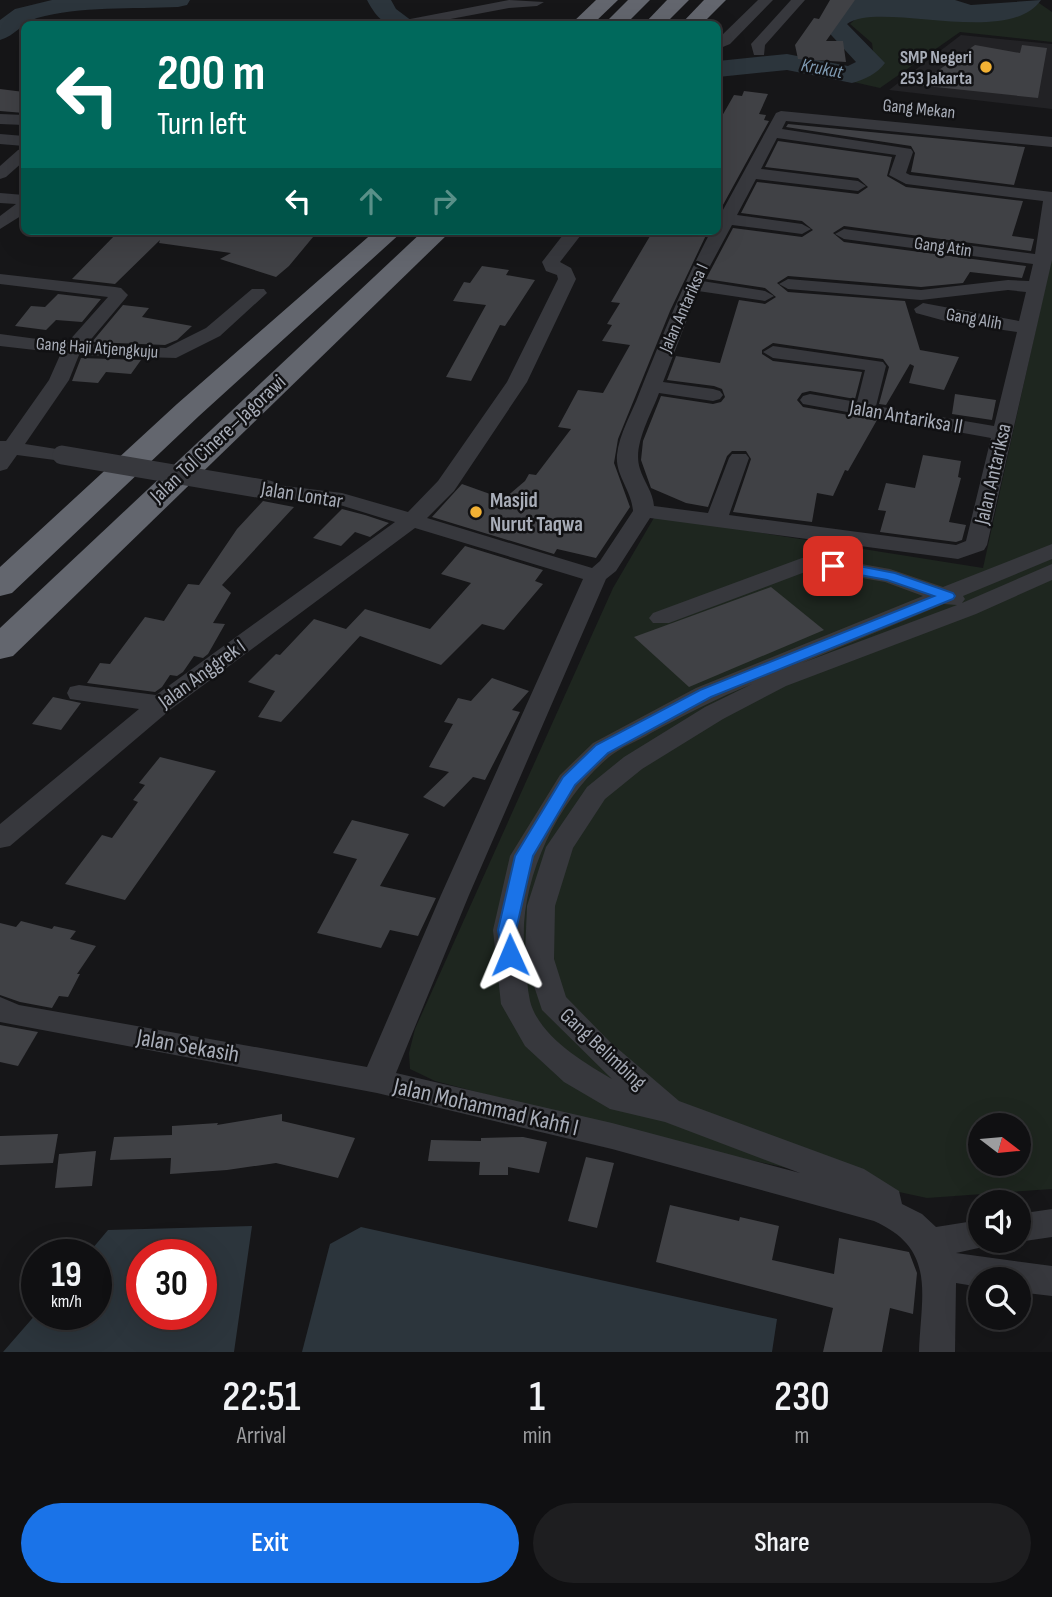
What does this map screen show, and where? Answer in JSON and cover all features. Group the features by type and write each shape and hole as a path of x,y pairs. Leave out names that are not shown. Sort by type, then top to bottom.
{"highway":[{"path":"572,21 582,0"},
{"path":"574,21 608,0"},
{"path":"617,21 640,0"},
{"path":"657,21 679,0"},
{"path":"694,21 716,0"},
{"path":"188,410 350,235"},
{"name":"Jalan Tol Cinere–Jagorawi","path":"0,586 188,410 385,235"},
{"name":"Jalan Tol Cinere–Jagorawi","path":"0,648 434,235"}],"street":[{"path":"469,0 483,9"},
{"path":"721,42 766,0"},
{"path":"774,0 797,1"},
{"path":"423,21 538,1"},
{"path":"529,17 538,1"},
{"path":"759,52 758,44 797,1"},
{"path":"751,16 781,21"},
{"name":"Jalan Antariksa I","path":"726,211 783,114"},
{"name":"Gang Mekan","path":"783,114 1052,142"},
{"path":"0,119 21,120"},
{"path":"771,132 905,152 897,175 906,179 1052,198"},
{"path":"0,139 21,141"},
{"path":"0,174 21,156"},
{"path":"750,173 858,186"},
{"path":"0,198 21,200"},
{"name":"Jalan Antariksa","path":"644,511 958,552 976,545 1043,260 1052,198"},
{"path":"726,211 802,229"},
{"name":"Gang Atin","path":"844,234 1043,260"},
{"name":"Jalan Anggrek I","path":"0,839 160,704 412,520 446,486 517,382 567,279 565,272 552,267 551,262 572,235"},
{"name":"Jalan Antariksa I","path":"644,511 644,500 626,465 626,454 691,285 715,235"},
{"path":"0,279 118,293 72,349 59,380 5,453"},
{"path":"788,284 921,295 1008,285 1036,286"},
{"path":"691,285 765,296"},
{"name":"Gang Haji Atjengkuju","path":"0,340 72,349 169,354 213,332 258,293"},
{"name":"Gang Alih","path":"923,309 949,316 1026,328"},
{"path":"773,352 876,366 865,410"},
{"path":"651,386 713,395"},
{"name":"Jalan Antariksa II","path":"810,400 1003,434"},
{"name":"Jalan Lontar","path":"5,453 62,455 269,490 342,499 596,576"},
{"path":"716,521 739,458"},
{"path":"596,576 608,566 644,511"},
{"path":"887,544 890,576"},
{"name":"Gang Belimbing","path":"668,1110 598,1050 553,1002 539,959 541,906 560,847 596,793 633,763 714,713 767,686 958,603 1052,551"},
{"path":"661,618 802,565 833,566 890,576 958,603"},
{"name":"Gang Belimbing","path":"927,1245 897,1208 852,1179 668,1110 621,1100 575,1073 536,1038 516,1004 507,930 524,856 569,781 602,749 705,694 1052,571"},
{"name":"Jalan Mohammad Kahfi I","path":"596,576 455,895 377,1082 612,1136 843,1197 880,1209 927,1245 1052,1281"},
{"path":"79,693 160,704"},
{"name":"Jalan Sekasih","path":"0,1008 12,1015 377,1082"},
{"path":"575,1073 598,1050"},
{"path":"1031,1226 1052,1223"},
{"path":"937,1352 927,1245 968,1237"}],"shaded area":[{"path":"1036,1 1052,12 1052,42 960,32 880,88 849,81 881,64 874,58 872,43 850,24 866,9 929,13 953,9 971,14 1017,11"},
{"name":"SMP Negeri 253 Jakarta","path":"961,35 1052,44 1052,109 889,90"},
{"path":"1052,256 1052,1189 968,1190 968,1195 927,1198 680,1145 435,1081 410,1069 409,1053 415,1029 613,588 655,516 983,568"},
{"path":"252,1226 234,1352 3,1352 22,1330 112,1330 112,1239 100,1239 108,1230"},
{"path":"361,1227 777,1319 772,1352 302,1352 330,1244"}],"building":[{"path":"830,0 855,0 826,41 843,41 846,62 798,59 795,45 814,18 819,19"},
{"path":"975,45 1020,53 1022,45 1047,48 1038,98 917,85"},
{"path":"0,89 21,92 21,113 0,111"},
{"path":"744,91 768,94 759,114 766,115 764,120 769,121 721,209 721,118 734,95 742,96"},
{"path":"788,124 1025,147 1014,185 911,172 915,153 911,146 786,127"},
{"path":"778,141 892,157 887,176 906,187 1023,201 1012,236 1034,239 1031,251 844,226 833,233 844,242 1026,266 1022,278 970,272 963,283 921,287 788,276 777,283 788,292 905,301 920,350 959,357 944,390 909,383 914,366 910,364 886,405 879,404 889,367 883,359 773,343 762,350 762,354 773,361 862,372 855,399 810,391 802,393 797,400 803,407 877,420 848,471 845,470 833,496 817,493 812,522 733,512 751,459 746,451 732,451 727,456 708,507 686,503 651,488 641,460 643,441 661,396 713,404 721,402 725,397 722,389 714,386 667,380 676,356 720,363 739,300 765,304 776,297 765,288 706,279 733,228 802,237 813,230 802,221 741,213 757,182 858,194 868,187 858,178 765,167"},
{"path":"115,235 315,235 289,266 276,277 220,259 231,253 159,243 160,240 115,284 72,279"},
{"path":"651,235 706,235 670,311 618,439 614,463 630,507 596,558 557,549 554,554 432,517 462,484 504,499 525,481 529,474 536,475 571,429 558,427 578,390 603,393 630,345 602,341 612,325 607,324 620,303 611,302"},
{"path":"482,266 509,270 506,275 535,280 505,326 500,325 471,381 446,377 486,305 453,301 464,282 470,283"},
{"path":"58,294 101,299 82,322 56,320 46,330 15,326 31,306 45,307"},
{"path":"123,305 149,308 142,317 192,326 177,340 165,345 92,342"},
{"path":"81,358 141,360 131,374 106,372 98,383 72,381"},
{"path":"955,394 996,400 992,420 952,414"},
{"path":"923,455 961,461 958,477 961,478 949,522 966,525 962,540 956,542 880,532 886,511 878,510 886,483 915,488"},
{"path":"263,501 294,507 222,585 231,593 213,623 225,624 208,654 203,658 194,656 183,672 177,676 170,675 155,692 87,683 100,663 110,664 145,617 164,621 188,584 199,585 237,529"},
{"path":"342,509 389,523 370,537 355,532 341,546 313,538"},
{"path":"465,546 543,570 535,581 543,584 504,630 482,624 441,665 360,636 281,722 258,717 275,691 248,682 276,654 280,655 314,619 346,629 365,609 430,629 471,583 441,574"},
{"path":"771,587 824,630 689,687 634,637"},
{"path":"492,678 529,691 512,710 520,712 485,780 473,777 444,807 423,797 449,772 429,767 453,724 444,722 458,698 471,701"},
{"path":"53,697 81,703 61,730 32,724"},
{"path":"160,757 216,771 125,900 65,884 102,835 112,838 138,802 133,800 145,785 139,783"},
{"path":"352,820 409,834 380,886 436,898 418,936 390,930 381,948 317,933 357,859 333,853"},
{"path":"21,921 52,929 54,926 76,931 70,939 96,946 77,974 80,974 68,997 59,996 52,1008 0,995 0,923 16,927"},
{"path":"0,1025 38,1032 18,1066 0,1062"},
{"path":"282,1114 282,1121 355,1138 338,1178 276,1163 170,1174 171,1158 110,1160 114,1137 172,1135 172,1126 218,1123 217,1125"},
{"path":"58,1134 53,1163 0,1165 0,1136"},
{"path":"523,1137 547,1142 539,1173 508,1167 508,1175 479,1175 480,1162 428,1161 431,1140 481,1141 481,1138"},
{"path":"96,1151 92,1186 55,1188 59,1154"},
{"path":"586,1157 614,1163 597,1228 568,1221"},
{"path":"670,1205 739,1221 740,1217 779,1226 772,1260 834,1274 839,1238 909,1252 917,1273 913,1314 890,1308 882,1352 823,1352 833,1308 656,1262"}],"waterway":[{"name":"Krukut","path":"0,32 24,14 57,6 178,0"},
{"name":"Krukut","path":"379,0 387,14 399,21"},
{"name":"Krukut","path":"721,69 787,62 852,75 872,63 833,24 846,9 873,4 954,7 969,12 1012,9 1029,0"}],"place":[{"name":"SMP Negeri 253 Jakarta","path":"986,67"},
{"name":"Masjid Nurut Taqwa","path":"476,512"}],"route":[{"path":"510,955 507,930 524,856 569,781 602,749 705,694 948,596 890,576 833,566"}]}
